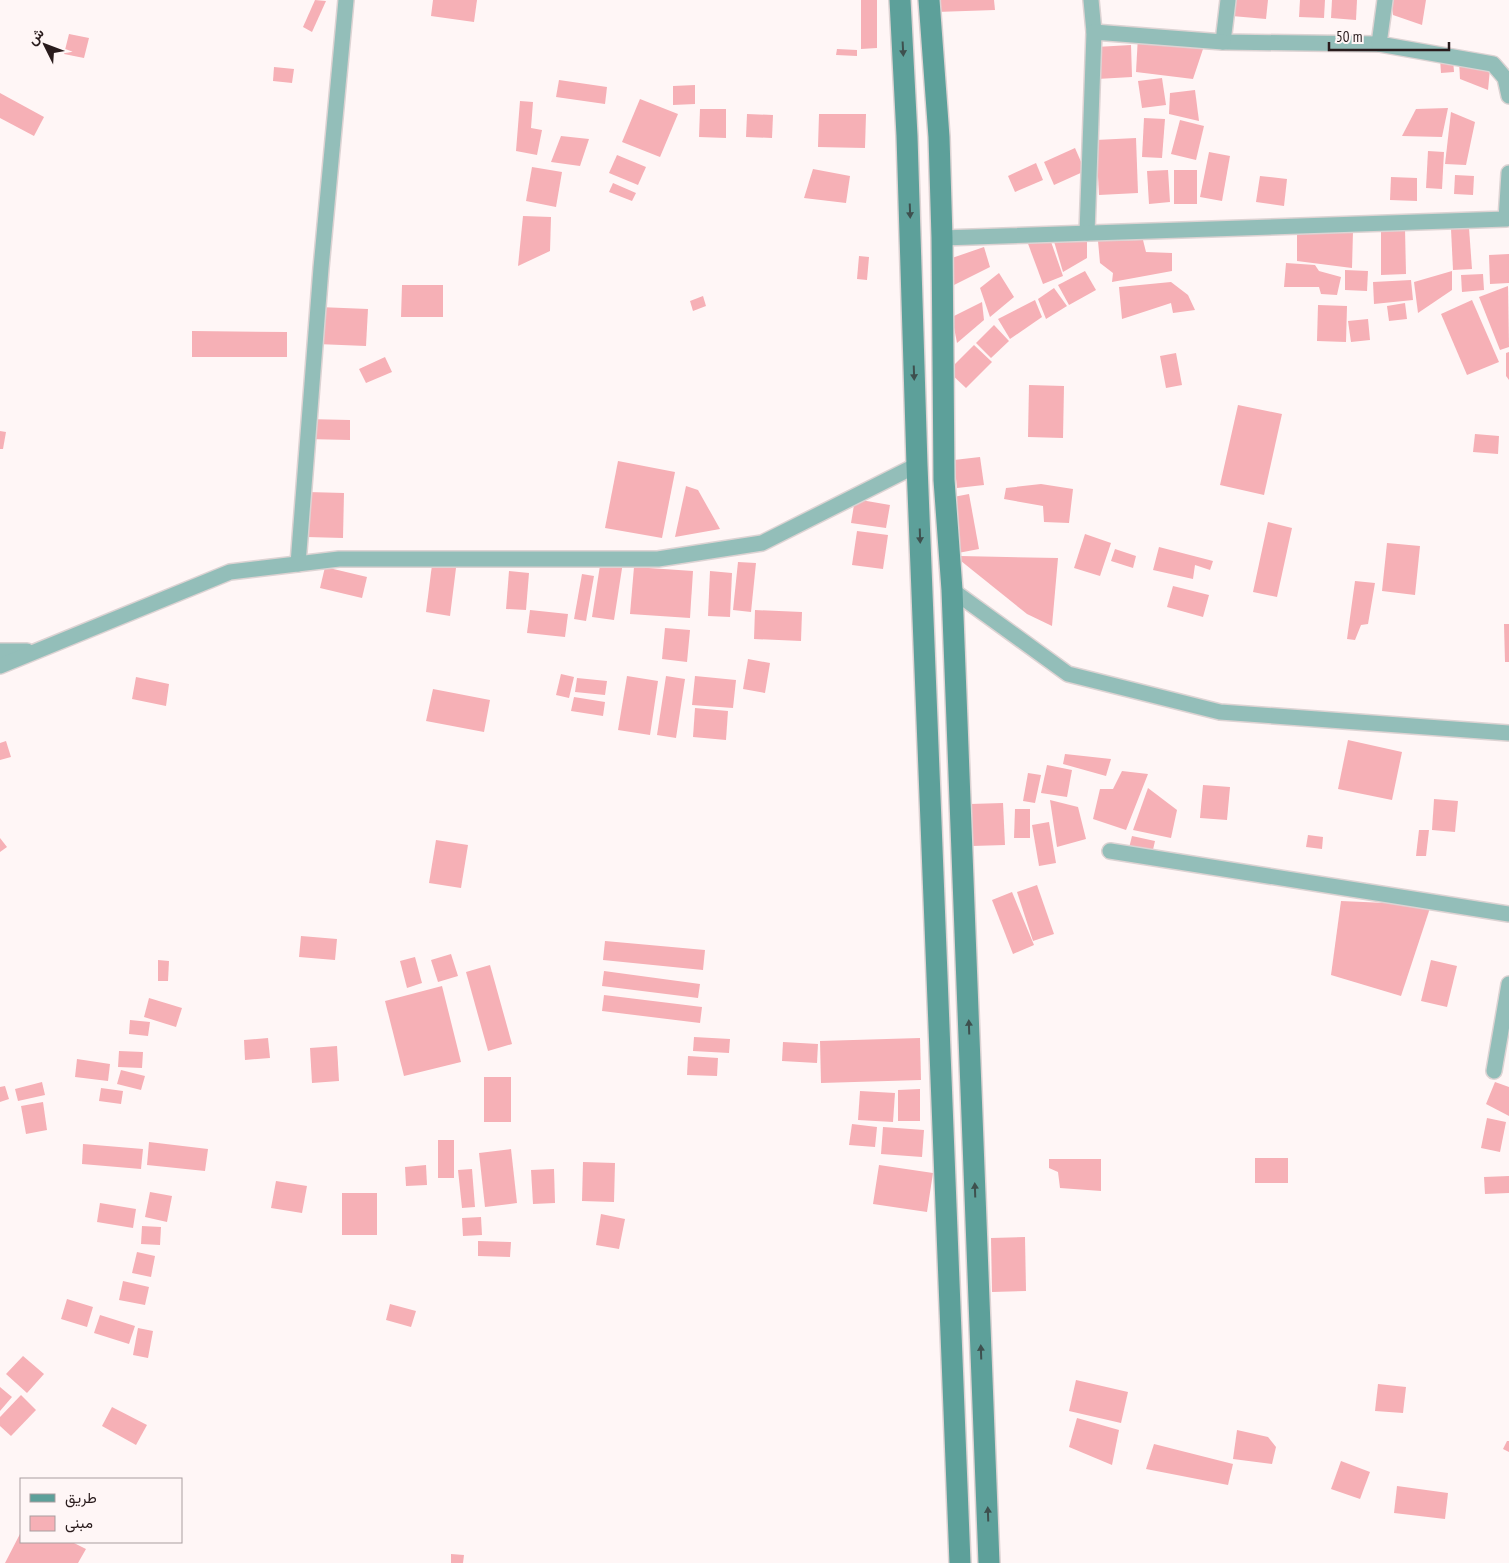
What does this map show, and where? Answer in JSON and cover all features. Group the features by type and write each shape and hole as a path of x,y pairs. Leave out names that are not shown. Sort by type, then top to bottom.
{"main road":[{"path":"900,0 907,136 917,465 960,1563"},
{"path":"929,0 938,137 942,238 944,480 952,590 989,1563"},
{"path":"907,136 938,137"},
{"path":"924,643 954,639"}],"street":[{"path":"298,564 321,268 346,0"},
{"path":"1087,233 1094,32 1091,0"},
{"path":"1223,42 1228,0"},
{"path":"1379,44 1384,0"},
{"path":"1094,32 1223,42 1379,44 1493,64 1505,78 1509,96"},
{"path":"942,238 1507,219 1509,173"},
{"path":"0,666 230,572 339,559 658,559 762,543 917,465"},
{"path":"952,590 1068,674 1220,712 1509,733"},
{"path":"0,651 36,651"},
{"path":"1110,851 1509,914"},
{"path":"1494,1071 1509,984"}],"building":[{"path":"315,0 326,1 312,32 303,27"},
{"path":"433,0 477,0 474,22 431,16"},
{"path":"861,0 877,0 877,48 861,49"},
{"path":"936,0 994,0 995,10 936,12"},
{"path":"1234,0 1268,0 1266,19 1232,16"},
{"path":"1300,0 1325,0 1324,18 1299,17"},
{"path":"1332,0 1357,0 1356,20 1331,18"},
{"path":"1391,0 1426,0 1422,25 1393,15"},
{"path":"69,34 89,38 84,58 64,54"},
{"path":"1138,36 1204,46 1193,79 1136,72"},
{"path":"1131,45 1132,77 1097,79 1096,47"},
{"path":"837,49 857,50 857,56 836,55"},
{"path":"1453,58 1454,72 1441,73 1440,59"},
{"path":"1459,61 1490,69 1488,90 1460,79"},
{"path":"274,67 294,69 292,83 273,81"},
{"path":"1162,78 1166,105 1142,108 1138,81"},
{"path":"559,80 607,87 605,104 556,97"},
{"path":"695,85 695,104 673,105 673,86"},
{"path":"1195,90 1199,121 1169,114 1170,93"},
{"path":"0,93 44,117 34,136 0,118"},
{"path":"640,99 678,114 660,157 622,142"},
{"path":"520,101 533,102 531,128 542,130 537,155 516,151"},
{"path":"1448,108 1442,137 1402,136 1416,109"},
{"path":"700,109 726,109 726,138 699,137"},
{"path":"1451,112 1475,122 1466,165 1445,164"},
{"path":"747,114 773,115 772,138 746,137"},
{"path":"819,114 866,114 865,148 818,147"},
{"path":"1144,118 1165,119 1162,158 1142,157"},
{"path":"1180,120 1204,126 1196,160 1171,154"},
{"path":"561,136 589,139 580,166 551,162"},
{"path":"1136,138 1138,193 1099,195 1096,140"},
{"path":"1075,148 1085,171 1054,185 1044,162"},
{"path":"1428,151 1444,152 1442,189 1426,188"},
{"path":"1209,152 1230,156 1222,201 1200,197"},
{"path":"617,155 646,167 638,185 609,173"},
{"path":"1036,163 1043,180 1015,192 1008,176"},
{"path":"532,167 562,172 556,207 526,201"},
{"path":"813,169 850,176 846,203 804,198"},
{"path":"1168,170 1170,202 1149,204 1147,171"},
{"path":"1174,170 1197,170 1197,204 1174,204"},
{"path":"1455,175 1474,176 1473,195 1454,194"},
{"path":"1260,176 1287,179 1284,206 1256,202"},
{"path":"1391,177 1417,178 1417,201 1390,200"},
{"path":"613,183 636,193 632,201 609,192"},
{"path":"523,216 551,217 550,251 518,266"},
{"path":"1381,228 1405,228 1406,274 1381,275"},
{"path":"1469,228 1472,269 1453,270 1451,229"},
{"path":"1297,231 1353,231 1352,268 1297,261"},
{"path":"1087,235 1087,258 1063,272 1053,238"},
{"path":"1049,236 1063,276 1043,284 1027,241"},
{"path":"1143,240 1146,252 1172,253 1172,271 1112,282 1113,273 1100,263 1098,241"},
{"path":"984,247 990,267 950,287 952,258"},
{"path":"1509,254 1509,283 1490,284 1489,255"},
{"path":"859,256 869,257 867,280 857,279"},
{"path":"1286,263 1315,265 1319,271 1341,277 1337,295 1321,294 1319,287 1284,287"},
{"path":"1345,270 1368,271 1367,291 1345,290"},
{"path":"1085,271 1096,290 1069,305 1058,285"},
{"path":"1452,271 1452,290 1418,313 1414,282"},
{"path":"999,273 1014,297 990,317 980,288"},
{"path":"1483,274 1484,290 1462,292 1461,275"},
{"path":"1411,280 1413,300 1374,304 1373,282"},
{"path":"1171,282 1188,295 1195,310 1173,313 1171,303 1122,319 1119,287"},
{"path":"402,285 443,285 443,317 401,317"},
{"path":"1508,286 1509,347 1500,350 1479,297"},
{"path":"1054,288 1067,306 1046,319 1038,299"},
{"path":"703,296 706,306 693,311 690,301"},
{"path":"1035,300 1042,317 1010,339 998,319"},
{"path":"1472,300 1499,362 1467,375 1441,314"},
{"path":"982,302 984,320 957,343 952,317"},
{"path":"1405,303 1407,319 1389,321 1387,306"},
{"path":"1318,305 1347,306 1346,342 1317,341"},
{"path":"319,307 368,309 366,346 317,344"},
{"path":"1368,319 1370,340 1351,342 1348,321"},
{"path":"994,325 1009,341 991,358 976,343"},
{"path":"192,331 287,332 287,357 192,357"},
{"path":"974,345 992,362 966,388 948,371"},
{"path":"1509,352 1509,380 1506,376 1506,353"},
{"path":"1176,353 1182,385 1166,388 1160,356"},
{"path":"385,357 392,372 366,383 359,369"},
{"path":"1029,385 1064,386 1063,438 1028,437"},
{"path":"1238,405 1282,414 1264,495 1220,485"},
{"path":"307,419 350,420 350,440 306,439"},
{"path":"0,431 6,432 3,449 0,449"},
{"path":"1475,434 1499,436 1498,454 1473,452"},
{"path":"980,457 984,485 957,488 954,460"},
{"path":"618,461 675,472 662,538 605,528"},
{"path":"1041,484 1073,489 1069,523 1044,522 1043,506 1004,499 1006,488"},
{"path":"686,486 698,490 720,529 675,537"},
{"path":"308,492 344,493 343,538 307,537"},
{"path":"969,494 979,549 958,553 948,498"},
{"path":"855,499 890,505 886,528 851,523"},
{"path":"1268,522 1292,528 1277,597 1253,592"},
{"path":"857,531 888,535 883,569 852,565"},
{"path":"1085,534 1111,543 1100,576 1074,568"},
{"path":"1387,543 1420,546 1415,595 1382,591"},
{"path":"1159,547 1213,561 1210,570 1195,565 1193,579 1153,570"},
{"path":"1115,549 1136,556 1133,568 1111,561"},
{"path":"960,556 1058,558 1052,626 1027,614 961,561"},
{"path":"433,557 457,560 450,616 426,612"},
{"path":"601,559 623,562 614,620 592,617"},
{"path":"738,562 756,563 751,612 733,610"},
{"path":"325,567 367,577 362,598 320,588"},
{"path":"634,567 693,571 690,618 630,614"},
{"path":"509,571 529,573 526,610 506,609"},
{"path":"710,571 732,573 730,617 708,616"},
{"path":"582,574 594,576 586,621 574,619"},
{"path":"1355,581 1375,583 1368,624 1361,625 1355,640 1347,639"},
{"path":"1173,586 1209,595 1203,617 1167,607"},
{"path":"530,610 568,614 565,637 527,633"},
{"path":"755,610 802,612 801,641 754,639"},
{"path":"1504,624 1509,624 1509,662 1505,662"},
{"path":"665,628 690,630 687,662 662,659"},
{"path":"748,659 770,663 765,693 743,689"},
{"path":"561,674 574,677 569,698 556,695"},
{"path":"627,676 658,681 650,735 618,730"},
{"path":"666,676 685,679 676,738 657,735"},
{"path":"695,676 736,680 733,708 692,705"},
{"path":"136,677 169,684 166,706 132,699"},
{"path":"577,678 607,681 605,695 575,692"},
{"path":"433,689 490,700 484,732 426,721"},
{"path":"574,697 605,702 603,716 571,711"},
{"path":"695,708 728,711 726,740 693,737"},
{"path":"1348,740 1402,752 1392,800 1338,789"},
{"path":"6,741 11,757 0,760 0,743"},
{"path":"1065,754 1111,759 1106,776 1063,764"},
{"path":"1047,765 1072,770 1067,797 1041,793"},
{"path":"1122,771 1148,774 1126,830 1093,819 1100,789 1113,789"},
{"path":"1028,773 1041,775 1035,803 1023,801"},
{"path":"1203,785 1230,787 1227,820 1200,818"},
{"path":"1148,788 1177,810 1171,838 1133,830"},
{"path":"1434,799 1458,801 1455,832 1432,830"},
{"path":"1050,800 1078,807 1086,839 1057,847"},
{"path":"1003,803 1005,845 972,846 970,804"},
{"path":"1015,809 1030,809 1030,838 1014,838"},
{"path":"1049,822 1056,863 1039,866 1032,825"},
{"path":"1419,830 1429,830 1426,856 1416,856"},
{"path":"1308,835 1323,837 1322,849 1306,847"},
{"path":"1132,836 1155,841 1152,854 1129,848"},
{"path":"0,838 7,847 0,852"},
{"path":"436,840 468,845 461,888 429,883"},
{"path":"1037,885 1054,934 1033,941 1017,892"},
{"path":"1012,892 1034,945 1013,954 992,900"},
{"path":"1341,901 1431,905 1401,996 1331,975"},
{"path":"301,936 337,939 335,960 299,957"},
{"path":"605,941 705,950 703,970 603,960"},
{"path":"451,954 458,976 438,982 431,960"},
{"path":"415,957 422,983 407,988 400,961"},
{"path":"158,960 169,961 168,981 158,981"},
{"path":"1431,960 1457,966 1447,1007 1421,1001"},
{"path":"490,965 512,1044 488,1051 466,972"},
{"path":"604,971 700,984 698,998 602,986"},
{"path":"442,986 461,1062 404,1076 385,1001"},
{"path":"604,995 702,1007 700,1023 602,1011"},
{"path":"149,998 182,1008 176,1027 144,1017"},
{"path":"130,1020 150,1022 148,1036 129,1034"},
{"path":"694,1037 730,1039 729,1053 693,1051"},
{"path":"268,1038 270,1058 245,1060 244,1040"},
{"path":"920,1038 921,1080 821,1083 820,1041"},
{"path":"783,1042 818,1044 817,1063 782,1061"},
{"path":"337,1046 339,1081 312,1083 310,1048"},
{"path":"119,1051 143,1052 142,1068 118,1067"},
{"path":"688,1056 718,1058 717,1076 687,1075"},
{"path":"77,1059 110,1064 108,1081 75,1077"},
{"path":"121,1070 145,1076 141,1090 117,1084"},
{"path":"484,1077 511,1077 511,1122 484,1122"},
{"path":"42,1082 45,1095 18,1101 15,1089"},
{"path":"1495,1082 1509,1087 1509,1116 1486,1104"},
{"path":"5,1086 9,1099 0,1102 0,1087"},
{"path":"101,1088 123,1091 121,1104 99,1101"},
{"path":"920,1089 920,1121 898,1121 898,1090"},
{"path":"860,1091 895,1093 893,1122 858,1120"},
{"path":"43,1102 47,1130 26,1134 21,1106"},
{"path":"1487,1118 1506,1122 1500,1152 1481,1148"},
{"path":"852,1124 877,1127 875,1147 849,1145"},
{"path":"883,1127 924,1130 922,1157 881,1154"},
{"path":"438,1140 454,1140 454,1178 438,1178"},
{"path":"149,1142 208,1149 205,1171 147,1165"},
{"path":"83,1144 143,1149 141,1169 82,1164"},
{"path":"511,1149 517,1203 485,1207 479,1153"},
{"path":"1255,1158 1288,1158 1288,1183 1255,1183"},
{"path":"1049,1159 1101,1159 1101,1191 1060,1188 1058,1172 1049,1168"},
{"path":"583,1162 615,1163 614,1202 582,1201"},
{"path":"426,1165 427,1185 406,1186 405,1167"},
{"path":"879,1165 933,1173 927,1212 873,1204"},
{"path":"472,1169 475,1207 462,1208 458,1170"},
{"path":"554,1169 555,1203 533,1204 531,1170"},
{"path":"1509,1176 1509,1193 1485,1194 1484,1177"},
{"path":"276,1181 307,1186 302,1213 271,1208"},
{"path":"150,1192 172,1196 167,1222 145,1217"},
{"path":"342,1193 377,1193 377,1235 342,1235"},
{"path":"100,1203 136,1209 133,1228 97,1222"},
{"path":"601,1214 625,1219 619,1249 596,1245"},
{"path":"481,1217 482,1235 463,1236 462,1218"},
{"path":"142,1226 161,1227 160,1245 141,1244"},
{"path":"1025,1237 1026,1291 992,1292 991,1238"},
{"path":"478,1241 511,1242 510,1257 478,1256"},
{"path":"137,1252 155,1256 151,1277 132,1273"},
{"path":"123,1281 149,1287 145,1305 119,1300"},
{"path":"67,1299 93,1307 87,1327 61,1319"},
{"path":"390,1304 416,1311 411,1327 386,1320"},
{"path":"100,1315 135,1326 129,1344 94,1333"},
{"path":"138,1328 153,1331 148,1358 133,1355"},
{"path":"23,1356 44,1374 27,1393 6,1374"},
{"path":"1076,1380 1128,1392 1121,1423 1069,1411"},
{"path":"1378,1384 1406,1387 1403,1413 1375,1411"},
{"path":"0,1387 12,1397 0,1411"},
{"path":"21,1395 36,1410 11,1436 0,1426 0,1417"},
{"path":"112,1407 147,1425 136,1445 102,1426"},
{"path":"1077,1418 1119,1430 1112,1465 1069,1447"},
{"path":"1237,1430 1268,1437 1276,1447 1272,1464 1233,1459"},
{"path":"1507,1441 1509,1441 1509,1452 1503,1449"},
{"path":"1154,1444 1233,1464 1228,1485 1146,1469"},
{"path":"1341,1461 1370,1472 1360,1499 1331,1489"},
{"path":"1397,1486 1448,1493 1445,1519 1394,1513"},
{"path":"20,1534 20,1543 74,1543 86,1549 78,1563 5,1563"},
{"path":"451,1554 464,1555 463,1563 451,1563"}]}
